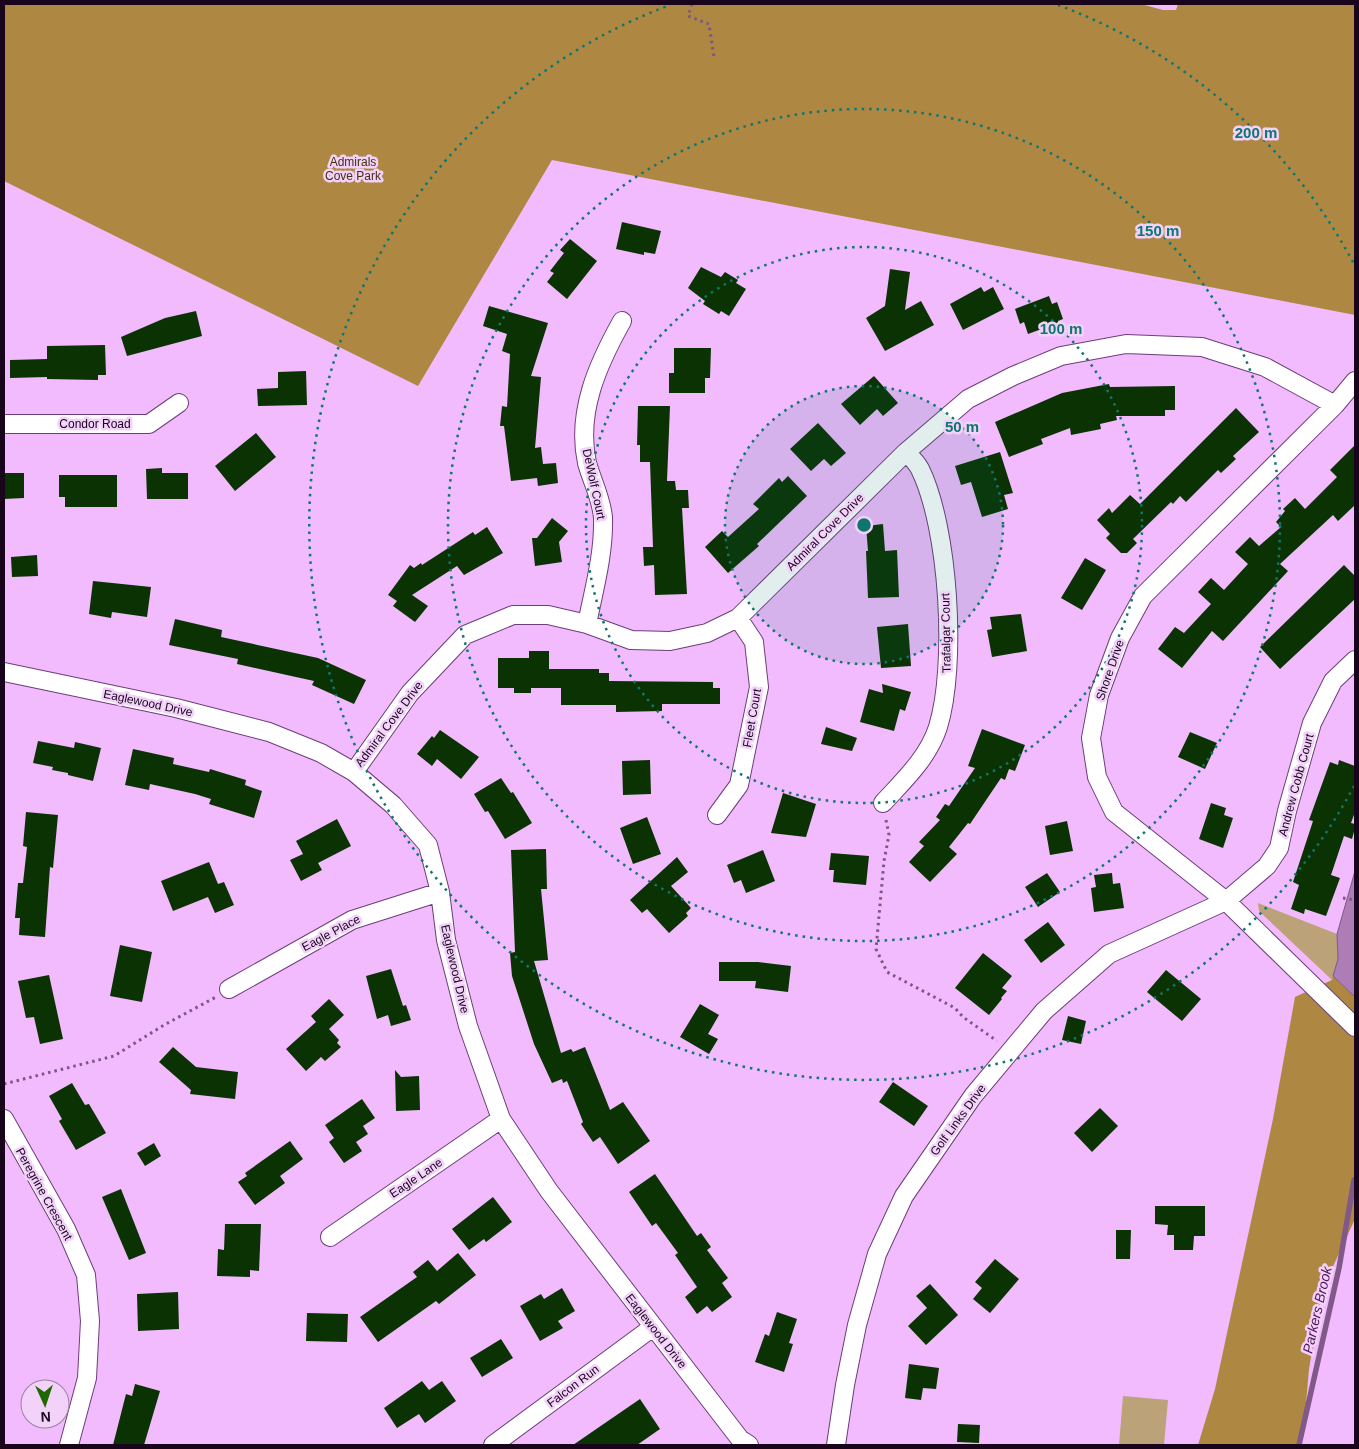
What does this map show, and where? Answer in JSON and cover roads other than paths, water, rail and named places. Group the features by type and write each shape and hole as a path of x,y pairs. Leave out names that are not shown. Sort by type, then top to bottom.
{"street":[{"name":"DeWolf Court","path":"587,624 602,552 603,516 587,461 584,425 590,390 600,359 622,321"},
{"name":"Admiral Cove Drive","path":"354,772 410,693 465,636 513,615 548,615 587,624 631,640 670,641 706,633 738,618 906,452 968,399 1013,376 1061,356 1126,344 1202,347 1265,367 1334,405"},
{"name":"Shore Drive","path":"1355,381 1334,405 1143,596 1120,638 1099,695 1091,738 1097,777 1114,812 1226,900 1355,1027"},
{"name":"Condor Road","path":"4,424 149,424 179,403"},
{"name":"Trafalgar Court","path":"883,803 917,768 938,728 947,679 948,622 944,567 934,508 920,468 906,452"},
{"name":"Fleet Court","path":"717,815 739,785 759,687 754,642 738,618"},
{"name":"Andrew Cobb Court","path":"1226,900 1267,866 1279,848 1287,811 1312,723 1333,681 1355,660"},
{"name":"Eaglewood Drive","path":"4,672 176,708 269,732 321,753 354,772 393,805 428,845 440,892 446,940 468,1026 502,1120 549,1192 740,1439 748,1445"},
{"name":"Eagle Place","path":"230,990 352,920 440,892"},
{"name":"Golf Links Drive","path":"836,1445 854,1342 877,1254 904,1196 973,1096 1044,1011 1109,954 1226,900"},
{"name":"Peregrine Crescent","path":"4,1119 66,1228 86,1275 90,1321 87,1378 69,1445"},
{"name":"Eagle Lane","path":"330,1237 502,1120"},
{"name":"Falcon Run","path":"494,1445 653,1327"}],"waterway":[{"name":"Parkers Brook","path":"1299,1445 1339,1268 1354,1180"}],"park label":[{"name":"Admirals Cove Park","path":"353,169"}]}
